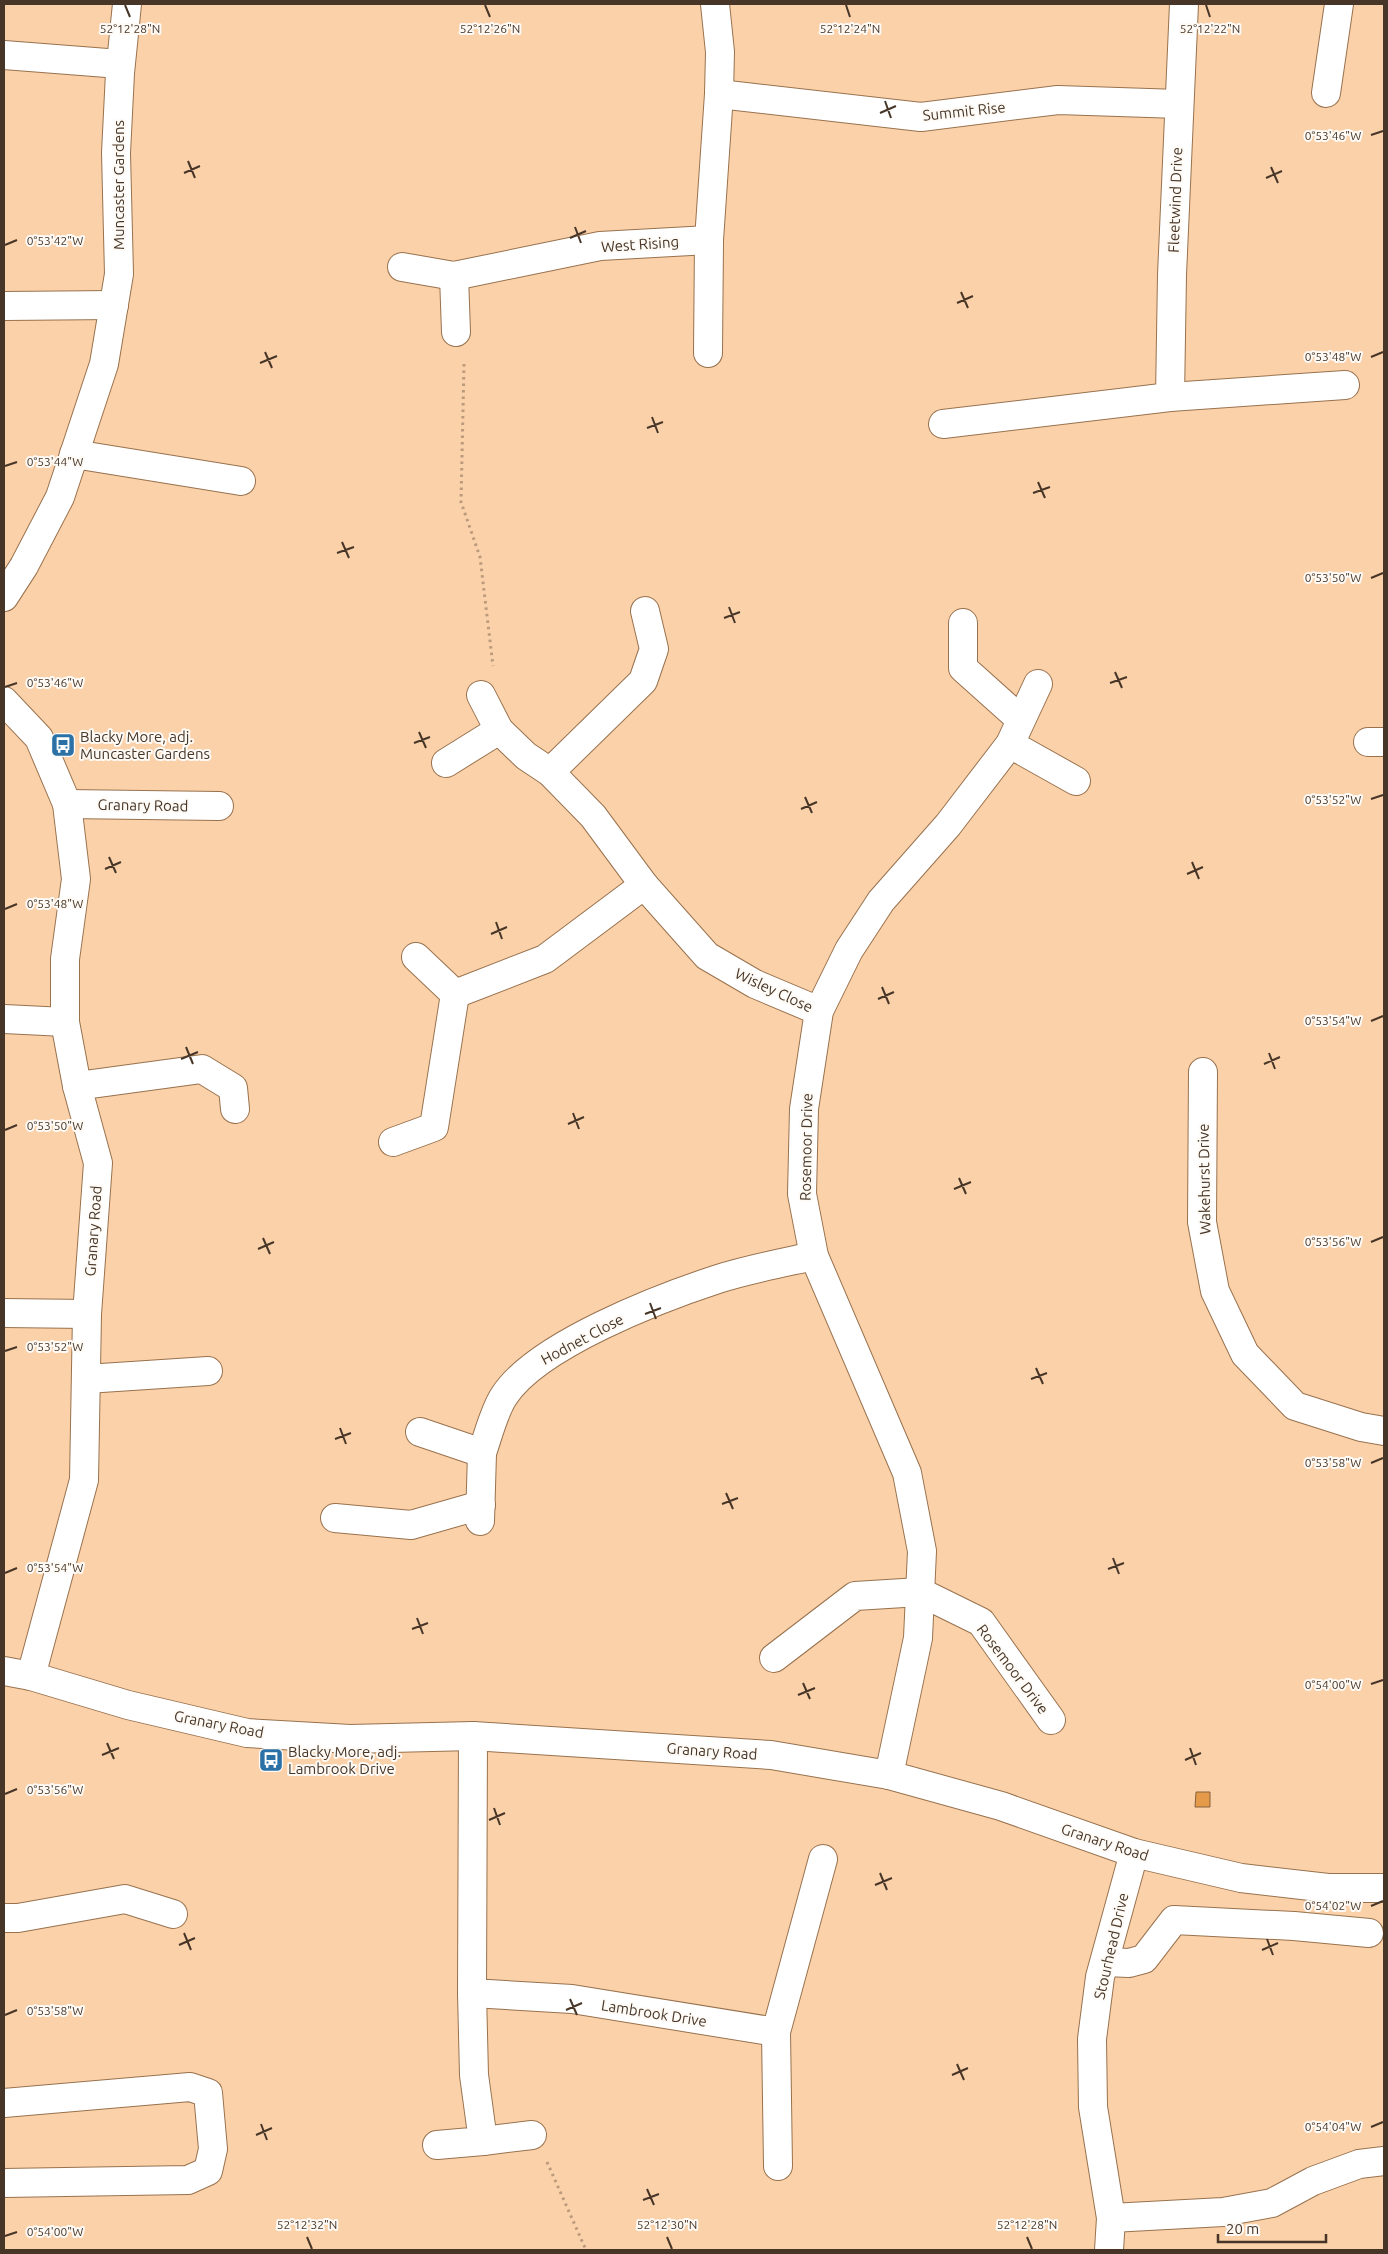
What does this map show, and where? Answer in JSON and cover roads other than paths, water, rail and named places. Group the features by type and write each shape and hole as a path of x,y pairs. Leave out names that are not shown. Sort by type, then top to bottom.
{"street":[{"name":"Muncaster Gardens","path":"4,597 24,566 60,497 104,364 118,274 116,153 120,64 127,4"},
{"path":"708,353 709,240 720,52 715,4"},
{"name":"Fleetwind Drive","path":"1170,397 1172,275 1184,4"},
{"path":"1326,93 1339,4"},
{"path":"4,54 120,64"},
{"name":"Summit Rise","path":"719,94 921,117 1058,100 1179,104"},
{"name":"West Rising","path":"402,267 454,276 600,246 709,240"},
{"path":"454,276 456,332"},
{"path":"4,306 114,305"},
{"path":"943,424 1170,397 1345,385"},
{"path":"74,454 241,481"},
{"path":"550,772 643,681 654,649 645,611"},
{"path":"963,623 963,668 1020,719"},
{"name":"Rosemoor Drive","path":"889,1775 918,1638 922,1551 907,1473 814,1256 802,1194 804,1109 819,1011 849,950 881,901 948,824 1010,744 1020,719 1038,684"},
{"name":"Wisley Close","path":"481,695 499,730 526,756 550,772 593,816 644,885 707,956 755,984 819,1011"},
{"name":"Granary Road","path":"4,702 39,738 67,804 76,879 65,959 65,1022 77,1086 98,1163 87,1314 84,1480 31,1676"},
{"path":"446,763 499,730"},
{"path":"1010,744 1076,781"},
{"name":"Granary Road","path":"67,804 219,806"},
{"path":"455,994 545,958 644,885"},
{"path":"416,957 455,994"},
{"path":"393,1142 434,1127 455,994"},
{"path":"4,1019 65,1022"},
{"path":"77,1086 202,1069 233,1088 235,1109"},
{"name":"Wakehurst Drive","path":"1203,1072 1202,1222 1215,1291 1245,1354 1294,1406 1361,1427 1384,1431"},
{"name":"Hodnet Close","path":"334,1518 411,1525 480,1513 482,1453 504,1396 539,1360 650,1303 719,1278 814,1256"},
{"path":"4,1313 87,1314"},
{"path":"86,1379 208,1371"},
{"path":"420,1432 482,1453"},
{"name":"Rosemoor Drive","path":"774,1658 855,1596 920,1592 981,1622 1051,1720"},
{"name":"Granary Road","path":"4,1671 31,1676 128,1705 247,1732 350,1739 473,1736 771,1755 889,1775 1001,1806 1134,1853 1241,1878 1328,1888 1384,1888"},
{"path":"473,1736 472,1993 474,2075 483,2141"},
{"name":"Stourhead Drive","path":"1109,2250 1111,2218 1093,2107 1092,2039 1104,1962 1134,1853"},
{"path":"778,2166 776,2032 823,1859"},
{"path":"4,1918 18,1918 125,1899 173,1914"},
{"path":"1104,1962 1130,1963 1144,1959 1174,1920 1294,1926 1370,1933"},
{"name":"Lambrook Drive","path":"472,1993 572,2000 776,2032"},
{"path":"4,2103 190,2087 208,2093 213,2149 208,2172 188,2180 4,2183"},
{"path":"438,2145 532,2135"},
{"path":"1111,2218 1223,2212 1272,2203 1313,2181 1359,2164 1384,2161"}],"place":[{"name":"Blacky More, adj. Muncaster Gardens","path":"63,745"},
{"name":"Blacky More, adj. Lambrook Drive","path":"271,1760"}]}
